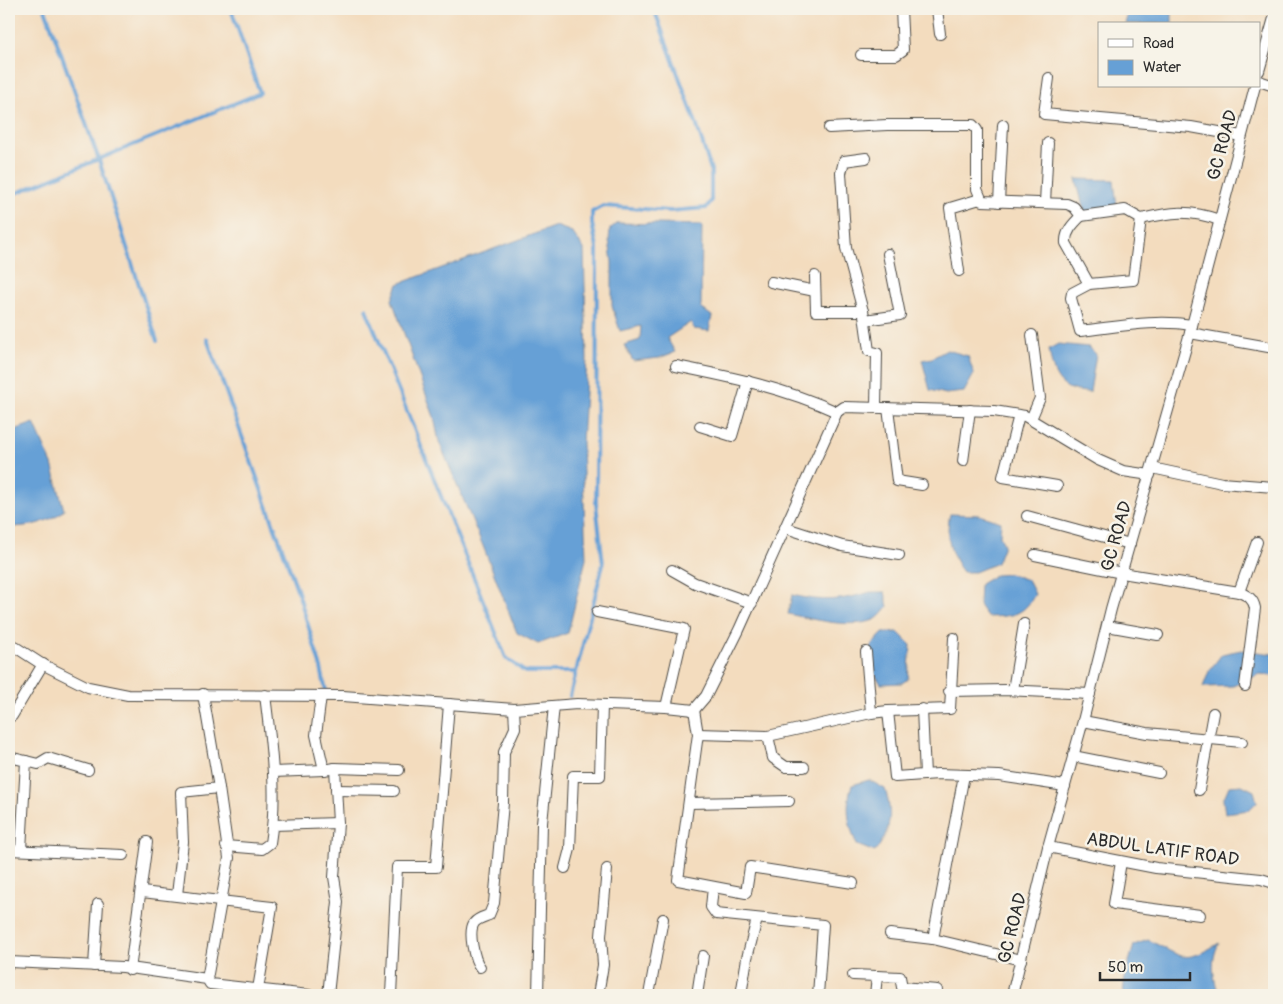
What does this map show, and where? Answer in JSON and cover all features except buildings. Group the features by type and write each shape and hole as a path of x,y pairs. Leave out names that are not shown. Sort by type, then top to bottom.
{"street":[{"path":"861,55 896,55 903,50 901,9"},
{"path":"937,9 940,34"},
{"path":"1260,66 1274,18"},
{"path":"1049,78 1044,114 1191,127 1241,136"},
{"path":"1260,81 1274,86"},
{"name":"GC ROAD","path":"1012,995 1048,847 1084,721 1107,626 1191,329 1254,88"},
{"path":"829,128 973,125 977,130 977,190 980,200"},
{"path":"999,202 1003,125"},
{"path":"1045,203 1048,142"},
{"path":"866,158 844,161 841,173 846,248 864,316 869,351 877,353 876,407"},
{"path":"959,270 950,208 980,200 1068,204 1074,207 1081,216"},
{"path":"1089,284 1066,243 1065,237 1081,216 1125,210 1141,219 1172,212 1205,215 1219,220"},
{"path":"1141,219 1133,280 1089,284 1072,293 1071,298 1080,331 1132,323 1177,322 1191,329 1274,348"},
{"path":"815,276 816,311 864,316 900,315 888,254"},
{"path":"771,282 815,291"},
{"path":"1031,419 1040,398 1032,334"},
{"path":"676,366 748,380 807,398 836,412"},
{"path":"700,426 732,436 748,380"},
{"path":"694,710 706,696 752,603 836,412 844,407 970,410 1019,415 1031,419 1098,460 1123,471 1151,471 1222,483 1274,487"},
{"path":"888,408 897,481 922,485"},
{"path":"964,462 970,410"},
{"path":"1019,415 1003,477 1057,486"},
{"path":"1027,516 1130,544"},
{"path":"786,528 842,546 899,555"},
{"path":"1239,592 1257,542"},
{"path":"1035,555 1122,573 1239,592 1249,596 1254,601 1255,608 1245,686"},
{"path":"672,570 695,583 752,603"},
{"path":"597,612 684,629 666,707"},
{"path":"1013,690 1024,624"},
{"path":"1107,626 1158,635"},
{"path":"698,734 768,736 871,713 950,709 949,691 954,638"},
{"path":"9,643 43,664 88,687 128,695 321,696 514,709 602,705 694,710"},
{"path":"866,652 871,713"},
{"path":"12,716 43,664"},
{"path":"949,691 1013,690 1090,694"},
{"path":"203,694 219,788 228,858 208,995"},
{"path":"226,846 266,847 270,844 273,825 273,772 265,695"},
{"path":"321,696 316,735 336,790 338,823 334,877 338,902 328,995"},
{"path":"391,995 397,867 436,867 449,704"},
{"path":"565,868 570,849 573,776 600,776 602,705"},
{"path":"538,995 542,823 554,706"},
{"path":"480,967 474,959 472,927 475,922 489,915 494,903 503,803 504,752 515,728 516,716 514,709"},
{"path":"922,709 925,775"},
{"path":"694,710 698,734 678,880 746,893 750,867 853,883"},
{"path":"888,711 895,777 925,775 999,776 1065,786"},
{"path":"1199,790 1212,713"},
{"path":"1084,721 1147,733 1209,737 1242,742"},
{"path":"768,736 773,758 786,767 804,767"},
{"path":"1073,756 1159,773"},
{"path":"9,757 38,764 48,758 88,770"},
{"path":"21,850 26,761"},
{"path":"273,772 329,769 399,770"},
{"path":"933,939 940,888 964,775"},
{"path":"177,895 183,842 182,792 219,788"},
{"path":"336,790 394,791"},
{"path":"689,803 789,801"},
{"path":"273,825 338,823"},
{"path":"130,970 142,892 147,842"},
{"name":"ABDUL LATIF ROAD","path":"1048,847 1121,862 1261,879 1274,883"},
{"path":"9,850 123,855"},
{"path":"1121,862 1114,904 1200,915"},
{"path":"598,995 603,965 601,936 607,870"},
{"path":"713,887 710,907 716,914 823,925 818,995"},
{"path":"142,892 272,907 258,989"},
{"path":"94,966 98,904"},
{"path":"649,995 663,919"},
{"path":"741,995 747,958 757,919"},
{"path":"890,934 933,939 1021,960"},
{"path":"697,995 703,956"},
{"path":"9,962 94,966 309,995"},
{"path":"853,975 900,977 902,987 937,990 936,995"},
{"path":"875,995 878,976"}],"green space":[{"path":"213,987 284,995 212,995"}],"water":[{"path":"1129,9 1172,9 1172,22 1126,22"},
{"path":"1076,179 1114,180 1117,207 1085,214"},
{"path":"617,223 702,225 701,308 712,316 709,331 694,329 691,322 667,338 675,352 659,358 633,361 624,345 640,340 641,326 620,331 612,306 612,262 609,240 610,229"},
{"path":"556,226 572,232 584,249 587,359 582,443 586,559 568,633 538,644 517,633 439,442 434,417 392,300 398,284"},
{"path":"1058,344 1089,347 1096,354 1090,392 1071,389 1059,381 1053,368 1049,349"},
{"path":"947,350 968,356 974,374 964,392 946,394 930,390 922,360 932,358"},
{"path":"34,423 52,464 64,510 52,518 38,523 9,527 9,432"},
{"path":"950,514 980,515 1001,522 1000,536 1004,545 997,563 975,572 963,572 952,552 948,537"},
{"path":"1010,574 1028,580 1035,594 1026,607 1016,614 987,617 979,605 980,584 995,575"},
{"path":"870,592 885,592 888,607 874,620 864,623 843,623 788,614 792,595 831,600"},
{"path":"898,632 911,645 908,679 902,683 881,684 872,670 870,647 883,633"},
{"path":"1241,650 1274,654 1274,676 1260,674 1233,686 1203,687 1209,671 1222,654"},
{"path":"869,780 885,789 890,815 884,837 875,852 857,845 848,815 852,785"},
{"path":"1242,785 1254,791 1257,802 1249,810 1225,813 1223,800 1229,786"},
{"path":"1148,940 1183,956 1197,954 1219,943 1214,956 1213,969 1219,995 1123,995 1125,975 1134,945"}],"waterway":[{"path":"45,9 99,160 157,341"},
{"path":"9,196 260,93 231,9"},
{"path":"570,696 603,564 596,503 597,248 592,224 592,212 603,206 670,211 706,208 711,201 711,170 696,123 654,9"},
{"path":"366,309 506,658 525,672 576,672"},
{"path":"207,339 298,592 326,691"}]}
